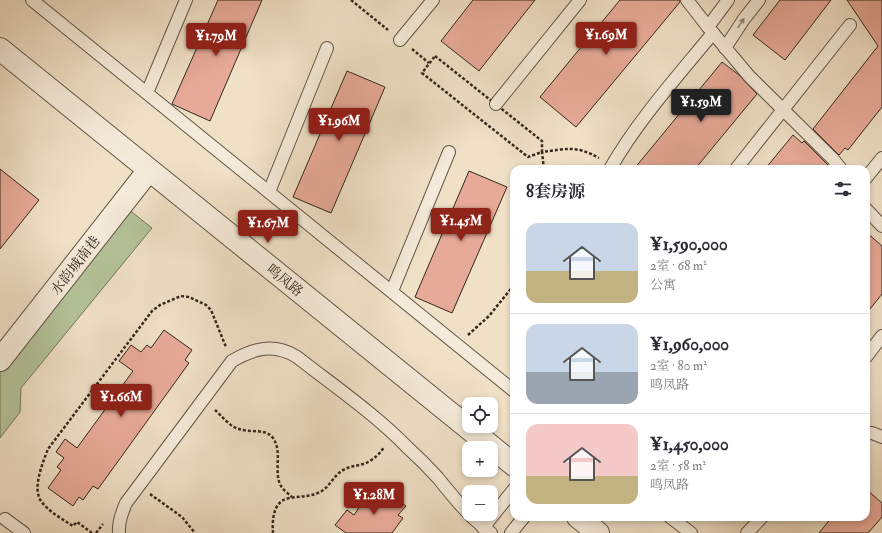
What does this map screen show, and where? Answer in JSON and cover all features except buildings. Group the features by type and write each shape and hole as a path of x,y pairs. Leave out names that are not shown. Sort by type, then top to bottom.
{"street":[{"name":"鸣凤路","path":"0,49 510,462"},
{"name":"水韵城南巷","path":"0,360 149,170"},
{"path":"583,521 598,533"}],"lane":[{"path":"32,0 510,388"},
{"path":"147,93 186,0"},
{"path":"400,40 433,0"},
{"path":"496,104 580,0"},
{"path":"687,0 749,76 838,165"},
{"path":"612,165 622,148 710,30 728,0"},
{"path":"725,48 744,19 759,0"},
{"path":"739,165 850,25"},
{"path":"269,192 327,48"},
{"path":"392,291 448,152"},
{"path":"870,173 882,158"},
{"path":"870,213 882,226"},
{"path":"870,352 882,336"},
{"path":"119,533 121,513 126,503 232,361 254,350 268,348 287,351 297,357 392,433 436,477 461,506 487,530 510,495"},
{"path":"870,433 882,437"},
{"path":"5,518 24,533"},
{"path":"511,533 521,521"},
{"path":"675,521 691,533"},
{"path":"747,533 758,521"}],"path":[{"path":"544,165 542,152 571,149 586,151 601,160"},
{"path":"457,344 489,316 510,290"},
{"path":"92,533 77,522 73,526 48,508 40,500 38,481 41,468 48,449 152,311 160,305 181,296 189,297 206,305 211,310 232,361"},
{"path":"203,399 232,426 238,429 263,431 269,433 277,446 277,468 281,487 292,498"},
{"path":"273,533 272,523 276,508 282,501 289,498 306,497 319,492 344,469 370,461 382,450 392,433"},
{"path":"139,486 182,517 195,533"}],"green space":[{"path":"128,209 152,228 21,388 20,412 0,438 0,370"}]}
